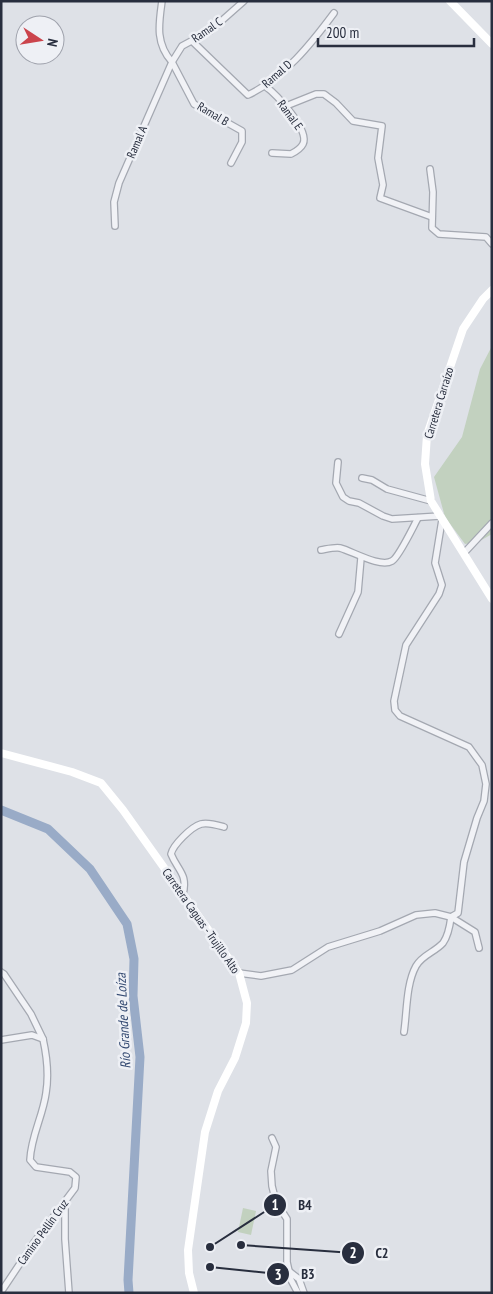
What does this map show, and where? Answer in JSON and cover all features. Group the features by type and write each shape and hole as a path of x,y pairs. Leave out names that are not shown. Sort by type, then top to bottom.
{"street":[{"path":"162,1 158,28 168,57 172,62"},
{"name":"Ramal C","path":"172,62 182,46 210,31 244,1"},
{"path":"450,1 492,44"},
{"name":"Ramal D","path":"192,41 248,95 265,86 314,40 334,13"},
{"name":"Ramal B","path":"172,62 194,104 242,131 242,142 232,163"},
{"name":"Ramal A","path":"115,226 114,202 119,183 172,62"},
{"name":"Ramal E","path":"265,86 286,106 302,130 305,138 303,146 291,154 272,153"},
{"path":"286,106 316,94 324,94 353,122 382,126 378,158 383,185 380,198 432,216"},
{"path":"430,169 434,192 432,228 439,234 486,237 492,244"},
{"name":"Carretera Carraízo","path":"491,595 431,500 425,464 427,435 463,329 482,299 492,290"},
{"path":"337,465 336,483 343,497 349,501 359,503 383,516 392,518 441,518 435,563 442,585 439,594 406,646 394,701 395,710 400,716 469,747 482,765 486,784 484,801 464,862 458,913 451,917"},
{"path":"362,478 372,480 387,489 431,500"},
{"path":"321,550 339,547 361,558 386,563 391,562 418,518"},
{"path":"464,553 492,523"},
{"path":"340,634 358,592 361,558"},
{"name":"Carretera Caguas - Trujillo Alto","path":"1,753 72,772 101,783 124,810 239,973 247,1003 246,1023 234,1058 218,1091 205,1132 188,1250 189,1273 194,1293"},
{"path":"183,894 186,883 184,875 171,854 173,848 198,824 204,823 224,827"},
{"path":"239,973 262,976 283,973 292,970 328,947 380,931 416,915 435,913 451,917 474,932 479,948"},
{"path":"404,1032 412,974 416,965 442,943 450,926 451,917"},
{"path":"1,972 31,1014 43,1039"},
{"path":"1,1040 32,1035 43,1039"},
{"name":"Camino Pellín Cruz","path":"1,1292 33,1244 75,1188 76,1176 70,1172 36,1168 30,1160 31,1146 46,1094 48,1058 43,1039"},
{"path":"272,1138 276,1147 271,1171 272,1186 276,1202 287,1220 287,1262 291,1280 298,1293"},
{"path":"65,1202 65,1239 69,1293"},
{"path":"290,1272 299,1279 304,1293"}],"green space":[{"path":"492,346 492,534 478,542 465,544 445,517 434,477 462,437 480,369"},
{"path":"243,1208 256,1211 251,1235 238,1232"}],"waterway":[{"name":"Río Grande de Loíza","path":"1,810 48,829 90,869 127,924 134,959 133,996 140,1057 128,1280 129,1293"}],"place":[{"name":"C2","path":"241,1245"},
{"name":"B4","path":"210,1247"},
{"name":"B3","path":"210,1267"}]}
